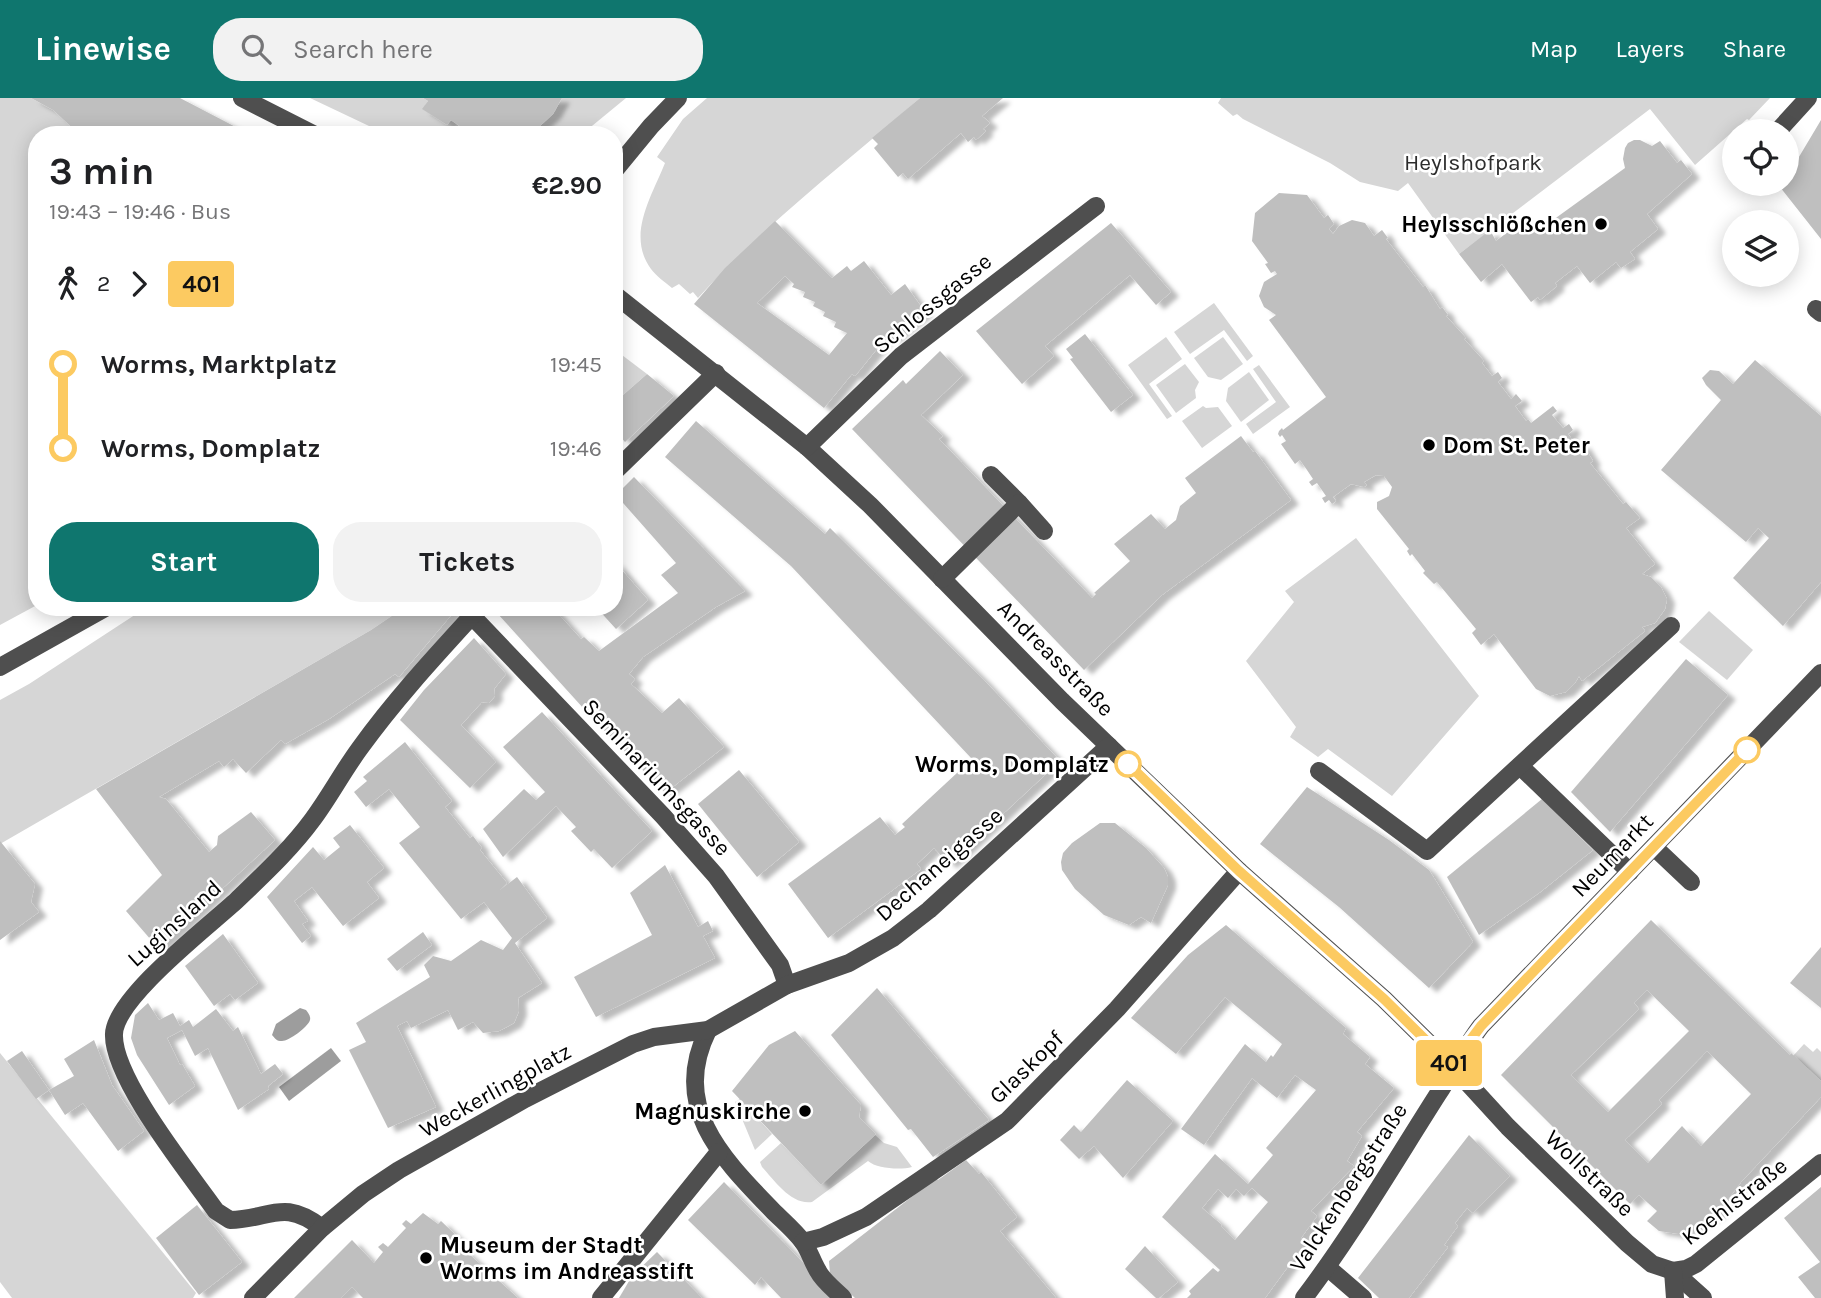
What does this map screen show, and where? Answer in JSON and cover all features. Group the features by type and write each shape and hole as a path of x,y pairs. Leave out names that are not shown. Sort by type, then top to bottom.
{"street":[{"path":"242,98 297,126"},
{"path":"623,160 651,125 678,98"},
{"path":"1789,119 1808,98"},
{"name":"Schlossgasse","path":"807,447 901,356 1096,206"},
{"name":"Andreasstraße","path":"623,301 807,447 870,505 1109,746 1239,871 1384,999 1454,1068"},
{"path":"623,463 716,373"},
{"path":"991,475 1044,531"},
{"path":"942,579 1019,503"},
{"path":"0,667 91,616"},
{"name":"Luginsland","path":"322,1228 300,1213 264,1214 230,1220 216,1211 129,1081 115,1045 115,1023 139,989 266,873 289,848 327,799 359,748 428,662 471,616"},
{"name":"Seminariumsgasse","path":"481,616 716,876 780,965 787,985"},
{"path":"1319,771 1427,851 1671,626"},
{"name":"Neumarkt","path":"1454,1068 1481,1026 1818,681"},
{"name":"Dechaneigasse","path":"708,1030 787,985 849,963 892,938 929,910 1109,746"},
{"path":"1520,766 1630,872"},
{"path":"1654,847 1691,882"},
{"name":"Glaskopf","path":"803,1242 823,1237 866,1217 1007,1121 1117,1009 1239,871"},
{"path":"708,1030 697,1058 694,1078 703,1123 719,1152 803,1242 819,1274 843,1298"},
{"name":"Weckerlingplatz","path":"253,1298 322,1228 363,1194 399,1170 525,1099 633,1044 654,1037 708,1030"},
{"name":"Valckenbergstraße","path":"1304,1298 1327,1267 1454,1068"},
{"name":"Wollstraße","path":"1454,1068 1508,1127 1627,1244 1651,1264 1673,1271 1703,1298"},
{"path":"601,1298 719,1152"},
{"name":"Koehlstraße","path":"1673,1271 1696,1264 1821,1163"},
{"path":"1327,1267 1363,1298"},
{"path":"1673,1271 1675,1298"}],"green space":[{"path":"0,98 31,98 53,110 70,126 28,126 28,610 0,625"},
{"path":"310,98 423,98 428,101 423,109 447,125 451,120 460,126 369,126"},
{"path":"562,98 626,98 592,126 540,126 553,114"},
{"path":"707,98 920,98 778,219 698,298 679,284 672,288 653,272 644,256 641,229 648,202 665,163 657,157 683,119"},
{"name":"Heylshofpark","path":"1221,98 1770,98 1750,119 1722,119 1722,141 1695,165 1650,109 1459,254 1408,183 1398,191 1360,182 1330,163 1237,114 1233,116 1218,103"},
{"path":"1214,303 1253,356 1247,361 1224,330 1190,354 1174,332"},
{"path":"1166,337 1182,359 1149,384 1172,416 1167,419 1128,365"},
{"path":"1223,337 1243,364 1221,380 1208,377 1194,358"},
{"path":"623,356 647,374 623,395"},
{"path":"1185,364 1199,382 1195,390 1196,398 1176,413 1156,385"},
{"path":"1259,365 1290,407 1253,434 1246,424 1276,402 1253,369"},
{"path":"1249,372 1269,400 1241,422 1226,401 1228,388"},
{"path":"1203,406 1218,407 1232,426 1202,448 1182,421"},
{"path":"1356,538 1479,696 1392,796 1328,749 1318,757 1290,737 1296,727 1246,661 1294,602 1285,591"},
{"path":"1709,611 1753,650 1727,680 1679,642"},
{"path":"133,616 392,616 0,844 0,700"},
{"path":"1804,1044 1813,1052 1817,1048 1821,1052 1821,1081 1793,1056"},
{"path":"0,1053 196,1293 193,1298 12,1298 0,1282"},
{"path":"740,1099 772,1134 755,1150 735,1102"},
{"path":"875,1135 884,1143 897,1147 912,1167 889,1168 868,1161 812,1202 804,1202 790,1196 772,1179 760,1162 781,1143 821,1185"}],"shaded area":[{"path":"300,1008 306,1010 309,1015 309,1023 289,1039 276,1040 272,1035 276,1024"},
{"path":"331,1048 341,1061 289,1101 279,1087"}],"building":[{"path":"31,98 180,98 234,126 70,126 53,110"},
{"path":"423,98 562,98 553,114 540,126 460,126 451,120 447,125 422,109 428,101"},
{"path":"920,98 1003,98 982,116 990,123 976,140 974,137 968,142 961,133 908,179 903,173 898,177 874,148 878,144 872,138"},
{"path":"1821,120 1821,239 1787,196 1799,196 1799,157"},
{"name":"Heylsschlößchen","path":"1634,140 1652,146 1660,141 1677,163 1681,160 1692,174 1647,214 1658,229 1630,252 1635,259 1621,268 1616,262 1590,283 1577,266 1555,283 1557,286 1540,300 1538,297 1531,302 1502,264 1481,282 1459,254 1490,230 1496,241 1525,219 1535,233 1625,168 1625,148"},
{"name":"Dom St. Peter","path":"1279,193 1307,195 1324,218 1328,215 1334,224 1329,229 1333,234 1339,226 1352,220 1365,223 1374,236 1382,230 1423,287 1425,285 1440,309 1442,307 1448,315 1446,316 1484,361 1482,363 1492,376 1498,372 1502,378 1498,382 1511,399 1516,394 1522,401 1515,406 1526,421 1528,419 1531,423 1553,406 1557,411 1552,415 1563,428 1569,424 1573,430 1568,434 1578,447 1582,443 1593,461 1590,463 1623,504 1626,502 1640,518 1626,528 1655,564 1642,574 1651,577 1661,587 1667,599 1665,609 1655,623 1642,627 1645,631 1582,681 1579,676 1566,692 1550,696 1536,689 1494,634 1481,645 1472,633 1476,629 1437,582 1434,584 1423,573 1425,571 1412,554 1410,556 1407,551 1409,549 1377,509 1377,502 1389,496 1392,487 1384,476 1376,475 1364,482 1367,485 1364,487 1351,484 1333,497 1336,501 1332,504 1329,500 1325,503 1322,498 1326,496 1317,483 1312,486 1309,482 1313,479 1300,460 1295,464 1281,444 1286,441 1282,435 1280,437 1279,431 1326,397 1269,320 1276,315 1264,307 1259,296 1264,282 1277,274 1275,271 1271,273 1265,264 1268,263 1252,241 1255,213"},
{"path":"775,221 832,278 847,266 851,271 864,261 891,295 905,284 925,312 891,339 888,335 855,376 852,374 824,408 694,304 725,268","holes":["785,276 794,284 792,287 805,292 803,297 815,302 813,306 825,312 823,316 836,322 834,327 847,333 829,355 757,303"]},
{"path":"1111,223 1171,292 1156,305 1130,275 1045,346 1054,356 1022,384 976,331"},
{"path":"1085,334 1133,395 1111,412 1070,359 1073,358 1066,349"},
{"path":"940,351 963,375 921,415 943,436 939,439 1092,598 1096,594 1094,593 1130,561 1114,544 1151,514 1165,529 1176,520 1180,506 1196,493 1185,478 1241,436 1291,500 1162,595 1084,670 852,429 903,380 906,384"},
{"path":"1755,360 1821,416 1821,582 1783,626 1733,578 1769,538 1758,528 1746,542 1661,470 1721,400 1702,378 1710,370 1719,371 1733,384"},
{"path":"647,374 674,396 625,442 623,395"},
{"path":"696,421 825,534 830,528 983,679 1060,761 949,864 934,848 917,864 921,869 828,938 788,884 880,817 895,835 905,827 902,824 972,759 791,566 665,457"},
{"path":"634,477 745,591 716,607 643,657 629,674 635,679 631,684 662,713 679,698 724,747 665,793 500,616 560,616 581,639 584,637 599,651 678,593 661,575 676,563 623,503 623,488"},
{"path":"623,571 648,600 616,629 604,616 623,616"},
{"path":"392,616 450,616 399,677 395,674 329,719 285,744 281,740 246,773 233,759 224,767 219,761 159,797 166,799 209,852 217,845 218,836 251,812 275,840 158,948 126,911 162,875 96,789"},
{"path":"474,638 506,674 494,689 495,696 489,703 482,702 461,725 496,762 470,788 400,720 424,690"},
{"path":"1686,659 1728,695 1610,832 1571,792"},
{"path":"542,712 652,831 612,868 594,849 591,852 571,831 576,827 556,806 503,857 483,829 524,789 536,800 545,792 503,747"},
{"path":"405,742 452,801 445,807 470,838 473,836 482,848 480,850 507,883 500,890 517,877 547,918 515,943 542,983 518,998 519,1011 514,1023 499,1031 483,1033 473,1022 458,1030 448,1010 411,1028 407,1021 397,1026 436,1107 388,1128 349,1050 366,1042 356,1023 430,977 424,965 433,956 451,961 481,940 503,950 512,938 484,902 461,919 399,843 420,827 389,789 366,807 354,792 367,781 363,777"},
{"path":"739,770 799,842 757,877 698,804"},
{"path":"1307,787 1389,840 1429,870 1436,881 1473,942 1429,988 1339,907 1260,844"},
{"path":"1542,799 1593,850 1539,893 1479,935 1447,877"},
{"path":"1100,823 1115,823 1146,848 1164,868 1168,885 1151,923 1141,917 1129,925 1104,915 1075,889 1062,870 1063,853"},
{"path":"350,825 384,868 367,882 379,898 343,926 312,887 294,901 308,921 302,924 311,936 302,943 267,897 313,847 324,860 340,847 333,838"},
{"path":"0,841 35,884 31,902 39,912 0,940"},
{"path":"665,865 698,927 708,921 713,931 703,936 715,958 596,1017 574,977 652,935 630,893"},
{"path":"1651,920 1790,1055 1791,1053 1821,1081 1821,1097 1741,1182 1718,1213 1679,1234 1659,1231 1647,1221 1657,1211 1639,1195 1630,1204 1501,1075","holes":["1647,990 1689,1031 1608,1112 1571,1075 1639,1009 1634,1003","1707,1051 1751,1094 1701,1146 1682,1126 1648,1163 1625,1140 1662,1104 1659,1100"]},
{"path":"1226,925 1346,1028 1343,1034 1370,1057 1365,1064 1394,1088 1357,1132 1362,1136 1347,1161 1354,1166 1311,1211 1317,1216 1301,1238 1306,1242 1265,1298 1187,1298 1191,1294 1189,1291 1213,1268 1218,1272 1220,1270 1162,1217 1215,1154 1248,1184 1273,1155 1266,1148 1316,1090 1295,1075 1277,1098 1252,1078 1204,1145 1181,1129 1245,1044 1266,1062 1282,1044 1225,997 1176,1054 1131,1018 1188,955","holes":["1252,1188 1268,1202 1235,1240 1202,1208 1218,1189 1228,1198 1236,1189 1244,1196"]},
{"path":"423,932 432,945 397,971 387,959"},
{"path":"223,934 258,983 235,1000 230,994 214,1006 185,966"},
{"path":"1821,947 1821,1008 1790,983"},
{"path":"877,988 989,1120 933,1157 831,1035"},
{"path":"148,1003 159,1020 173,1013 180,1026 189,1020 193,1027 216,1009 233,1031 238,1027 261,1074 275,1064 283,1074 268,1086 269,1089 238,1110 208,1048 195,1056 182,1030 167,1038 180,1065 182,1064 195,1086 169,1105 137,1055 131,1038 135,1015"},
{"name":"Magnuskirche","path":"795,1031 861,1105 859,1117 876,1134 821,1185 732,1091 769,1045"},
{"path":"94,1040 112,1085 144,1131 118,1151 83,1103 65,1115 49,1090 74,1076 64,1059"},
{"path":"22,1051 49,1090 36,1099 7,1061"},
{"path":"1127,1080 1173,1121 1123,1178 1094,1146 1079,1159 1060,1140 1074,1125 1081,1132"},
{"path":"1469,1135 1510,1176 1473,1213 1467,1208 1455,1223 1458,1226 1444,1245 1448,1247 1409,1298 1379,1298 1358,1278"},
{"path":"966,1160 979,1174 981,1172 1017,1217 1000,1231 1056,1298 855,1298 830,1274 829,1261 936,1178 938,1180"},
{"path":"724,1182 837,1298 781,1298 761,1277 755,1285 688,1220"},
{"path":"1821,1187 1821,1298 1815,1298 1798,1277 1820,1262 1784,1218"},
{"path":"197,1205 242,1262 199,1295 156,1238"},
{"name":"Museum der Stadt Worms im Andreasstift","path":"423,1213 438,1224 441,1221 462,1241 459,1245 518,1298 363,1298 352,1287 341,1298 294,1298 352,1240 374,1263 383,1252 378,1247 383,1243 388,1247 406,1228 402,1224 406,1220 411,1224"},
{"path":"1145,1246 1178,1282 1159,1298 1125,1269"},
{"path":"657,1252 702,1298 619,1298 632,1276"}],"bus line":[{"name":"401","path":"1128,764 1239,871 1384,999 1454,1068 1481,1026 1747,750"}],"place":[{"name":"Heylsschlößchen","path":"1601,224"},
{"name":"Dom St. Peter","path":"1429,445"},
{"name":"Worms, Domplatz","path":"1128,764"},
{"name":"Magnuskirche","path":"805,1111"},
{"name":"Museum der Stadt Worms im Andreasstift","path":"426,1258"}]}
